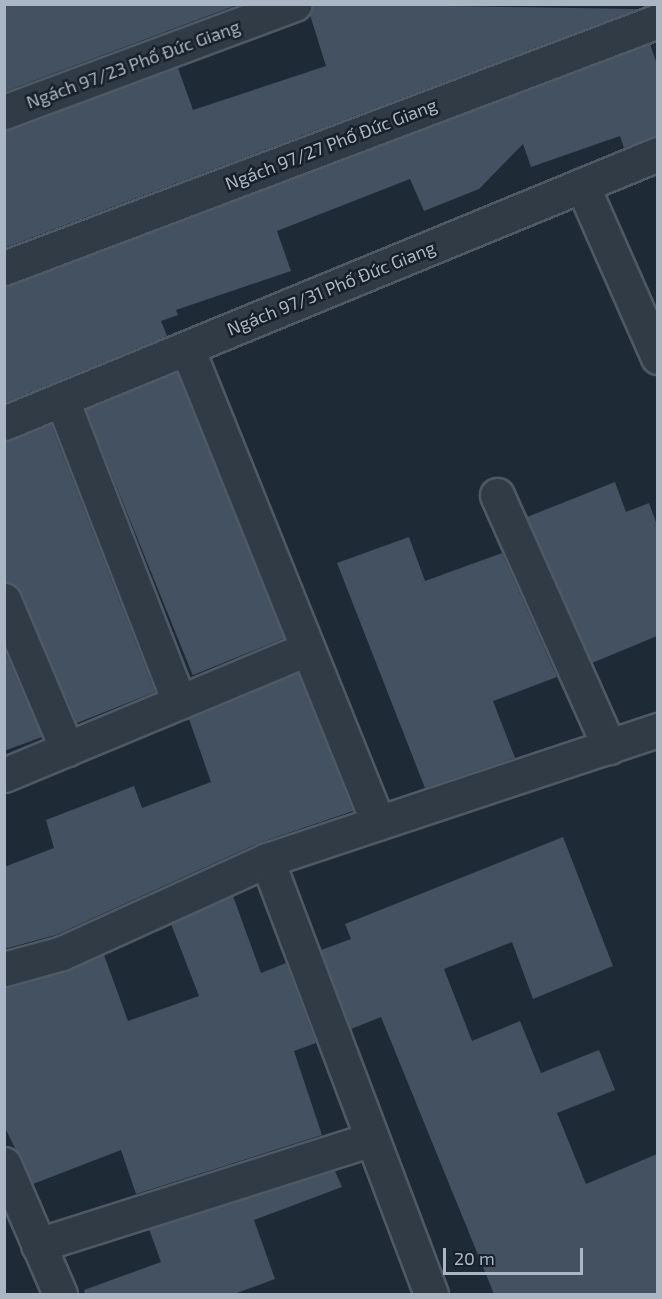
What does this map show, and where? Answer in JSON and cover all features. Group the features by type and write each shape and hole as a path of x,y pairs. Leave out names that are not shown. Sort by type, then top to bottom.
{"street":[{"name":"Ngách 97/23 Phố Đức Giang","path":"4,112 295,4"},
{"name":"Ngách 97/27 Phố Đức Giang","path":"4,268 657,21"},
{"name":"Ngách 97/31 Phố Đức Giang","path":"4,423 657,154"},
{"path":"582,185 657,357"},
{"path":"187,348 378,823"},
{"path":"62,400 179,702"},
{"path":"498,495 609,747"},
{"path":"4,600 67,748"},
{"path":"4,775 307,649"},
{"path":"4,969 62,953 267,860 657,730"},
{"path":"267,860 370,1140 431,1294"},
{"path":"38,1245 370,1140"},
{"path":"4,1164 60,1294"}],"building":[{"path":"4,4 240,4 4,92"},
{"path":"313,4 638,9 4,248 4,130 178,68 193,110 326,66 310,15"},
{"path":"650,44 657,64 657,136 624,148 620,136 531,167 523,144 479,189 424,211 410,179 277,231 291,271 176,310 178,315 161,321 167,336 4,403 4,286"},
{"path":"177,372 285,638 193,675 85,409"},
{"path":"51,424 155,692 77,723 21,593 4,582 4,441"},
{"path":"615,482 626,512 649,503 657,525 657,636 592,663 527,517"},
{"path":"409,537 425,581 502,553 557,677 493,701 515,758 425,788 337,563"},
{"path":"4,649 42,737 4,751"},
{"path":"298,673 353,811 259,843 56,935 4,949 4,867 54,848 46,820 134,786 142,808 211,782 189,719"},
{"path":"563,837 613,966 533,999 512,942 444,969 472,1041 520,1021 541,1073 599,1050 615,1090 557,1113 586,1184 657,1154 657,1294 494,1294 381,1017 351,1029 321,950 351,939 345,924"},
{"path":"233,896 261,973 286,963 316,1043 294,1051 322,1135 136,1194 121,1150 33,1184 4,1126 4,987 104,955 128,1021 199,996 171,924"},
{"path":"335,1171 342,1187 254,1220 275,1279 234,1294 85,1294 84,1290 161,1262 149,1229"}]}
